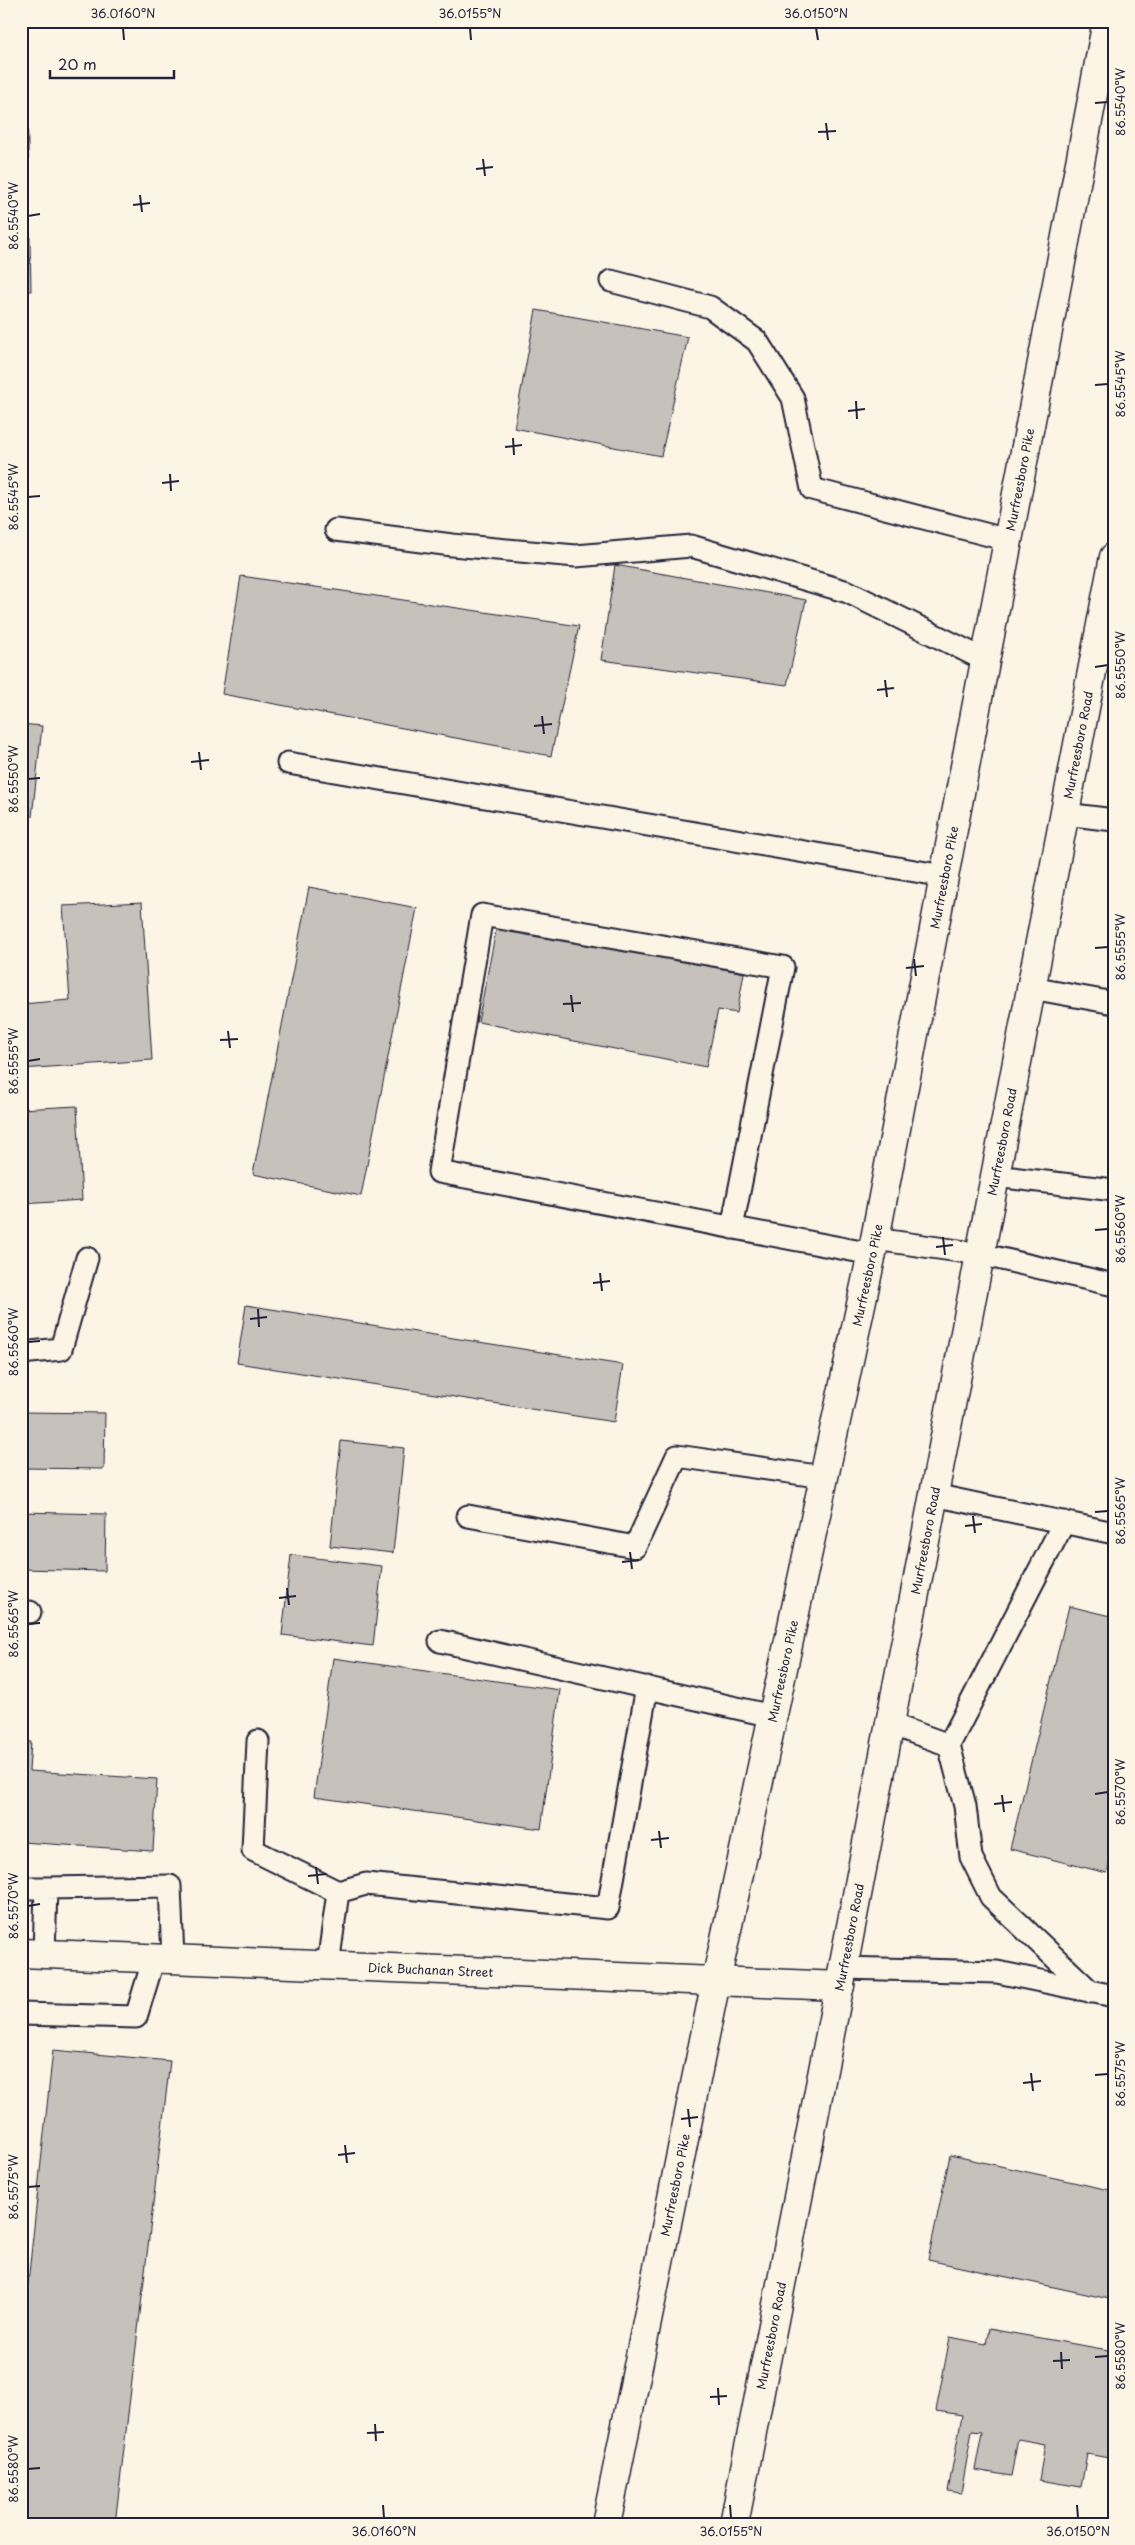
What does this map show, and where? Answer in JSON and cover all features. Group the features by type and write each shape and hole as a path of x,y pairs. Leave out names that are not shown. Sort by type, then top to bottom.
{"main road":[{"name":"Murfreesboro Pike","path":"606,2524 716,1981 873,1246 1107,21"},
{"name":"Murfreesboro Road","path":"734,2524 842,1977 1114,557"},
{"name":"Dick Buchanan Street","path":"32,1953 716,1981 842,1977"}],"lane":[{"path":"610,280 710,307 757,341 793,398 812,489 1008,540"},
{"path":"336,530 576,556 691,546 848,592 985,660"},
{"path":"288,763 944,876"},
{"path":"1065,814 1114,820"},
{"path":"732,1228 783,967 482,915 439,1172 732,1228 873,1246 980,1254 1114,1284"},
{"path":"1031,988 1114,1004"},
{"path":"995,1176 1114,1190"},
{"path":"21,1353 61,1349 87,1258"},
{"path":"468,1516 635,1547 676,1456 824,1477"},
{"path":"934,1495 1114,1533"},
{"path":"1064,1522 949,1745 965,1806 971,1857 991,1897 1091,1992"},
{"path":"440,1641 772,1716"},
{"path":"258,1741 253,1850 338,1892 366,1884 608,1908 647,1687"},
{"path":"890,1724 949,1745"},
{"path":"21,1888 170,1886 164,1958 136,2017 21,2014"},
{"path":"32,1953 46,1888"},
{"path":"328,1965 338,1892"},
{"path":"842,1977 997,1972 1114,1996"}],"building":[{"path":"21,101 27,101 31,291 21,291"},
{"path":"536,310 688,337 661,456 514,428"},
{"path":"615,565 806,600 787,685 601,660"},
{"path":"241,576 579,626 551,756 222,694"},
{"path":"21,724 42,726 32,817 21,816"},
{"path":"309,887 417,908 361,1196 253,1174"},
{"path":"142,902 152,1060 21,1069 21,1004 70,1000 63,906"},
{"path":"497,925 744,973 737,1013 718,1010 706,1067 478,1022"},
{"path":"77,1106 82,1200 23,1204 25,1235 21,1235 21,1109"},
{"path":"246,1305 623,1365 614,1422 237,1363"},
{"path":"21,1412 105,1413 104,1469 21,1468"},
{"path":"341,1441 404,1448 393,1553 330,1546"},
{"path":"21,1512 106,1514 105,1571 21,1569"},
{"path":"291,1555 382,1566 373,1646 282,1635"},
{"path":"1069,1606 1114,1617 1114,1847 1107,1873 1010,1849"},
{"path":"333,1658 560,1690 541,1829 314,1797"},
{"path":"21,1741 31,1742 29,1771 157,1779 153,1851 21,1842"},
{"path":"53,2050 170,2061 115,2524 21,2524 21,2348"},
{"path":"950,2155 1114,2191 1114,2300 928,2260"},
{"path":"989,2329 1114,2351 1114,2459 1087,2454 1081,2487 1039,2480 1045,2444 1018,2439 1011,2476 975,2470 982,2432 972,2431 961,2493 948,2491 962,2415 936,2411 950,2337 986,2344"}]}
